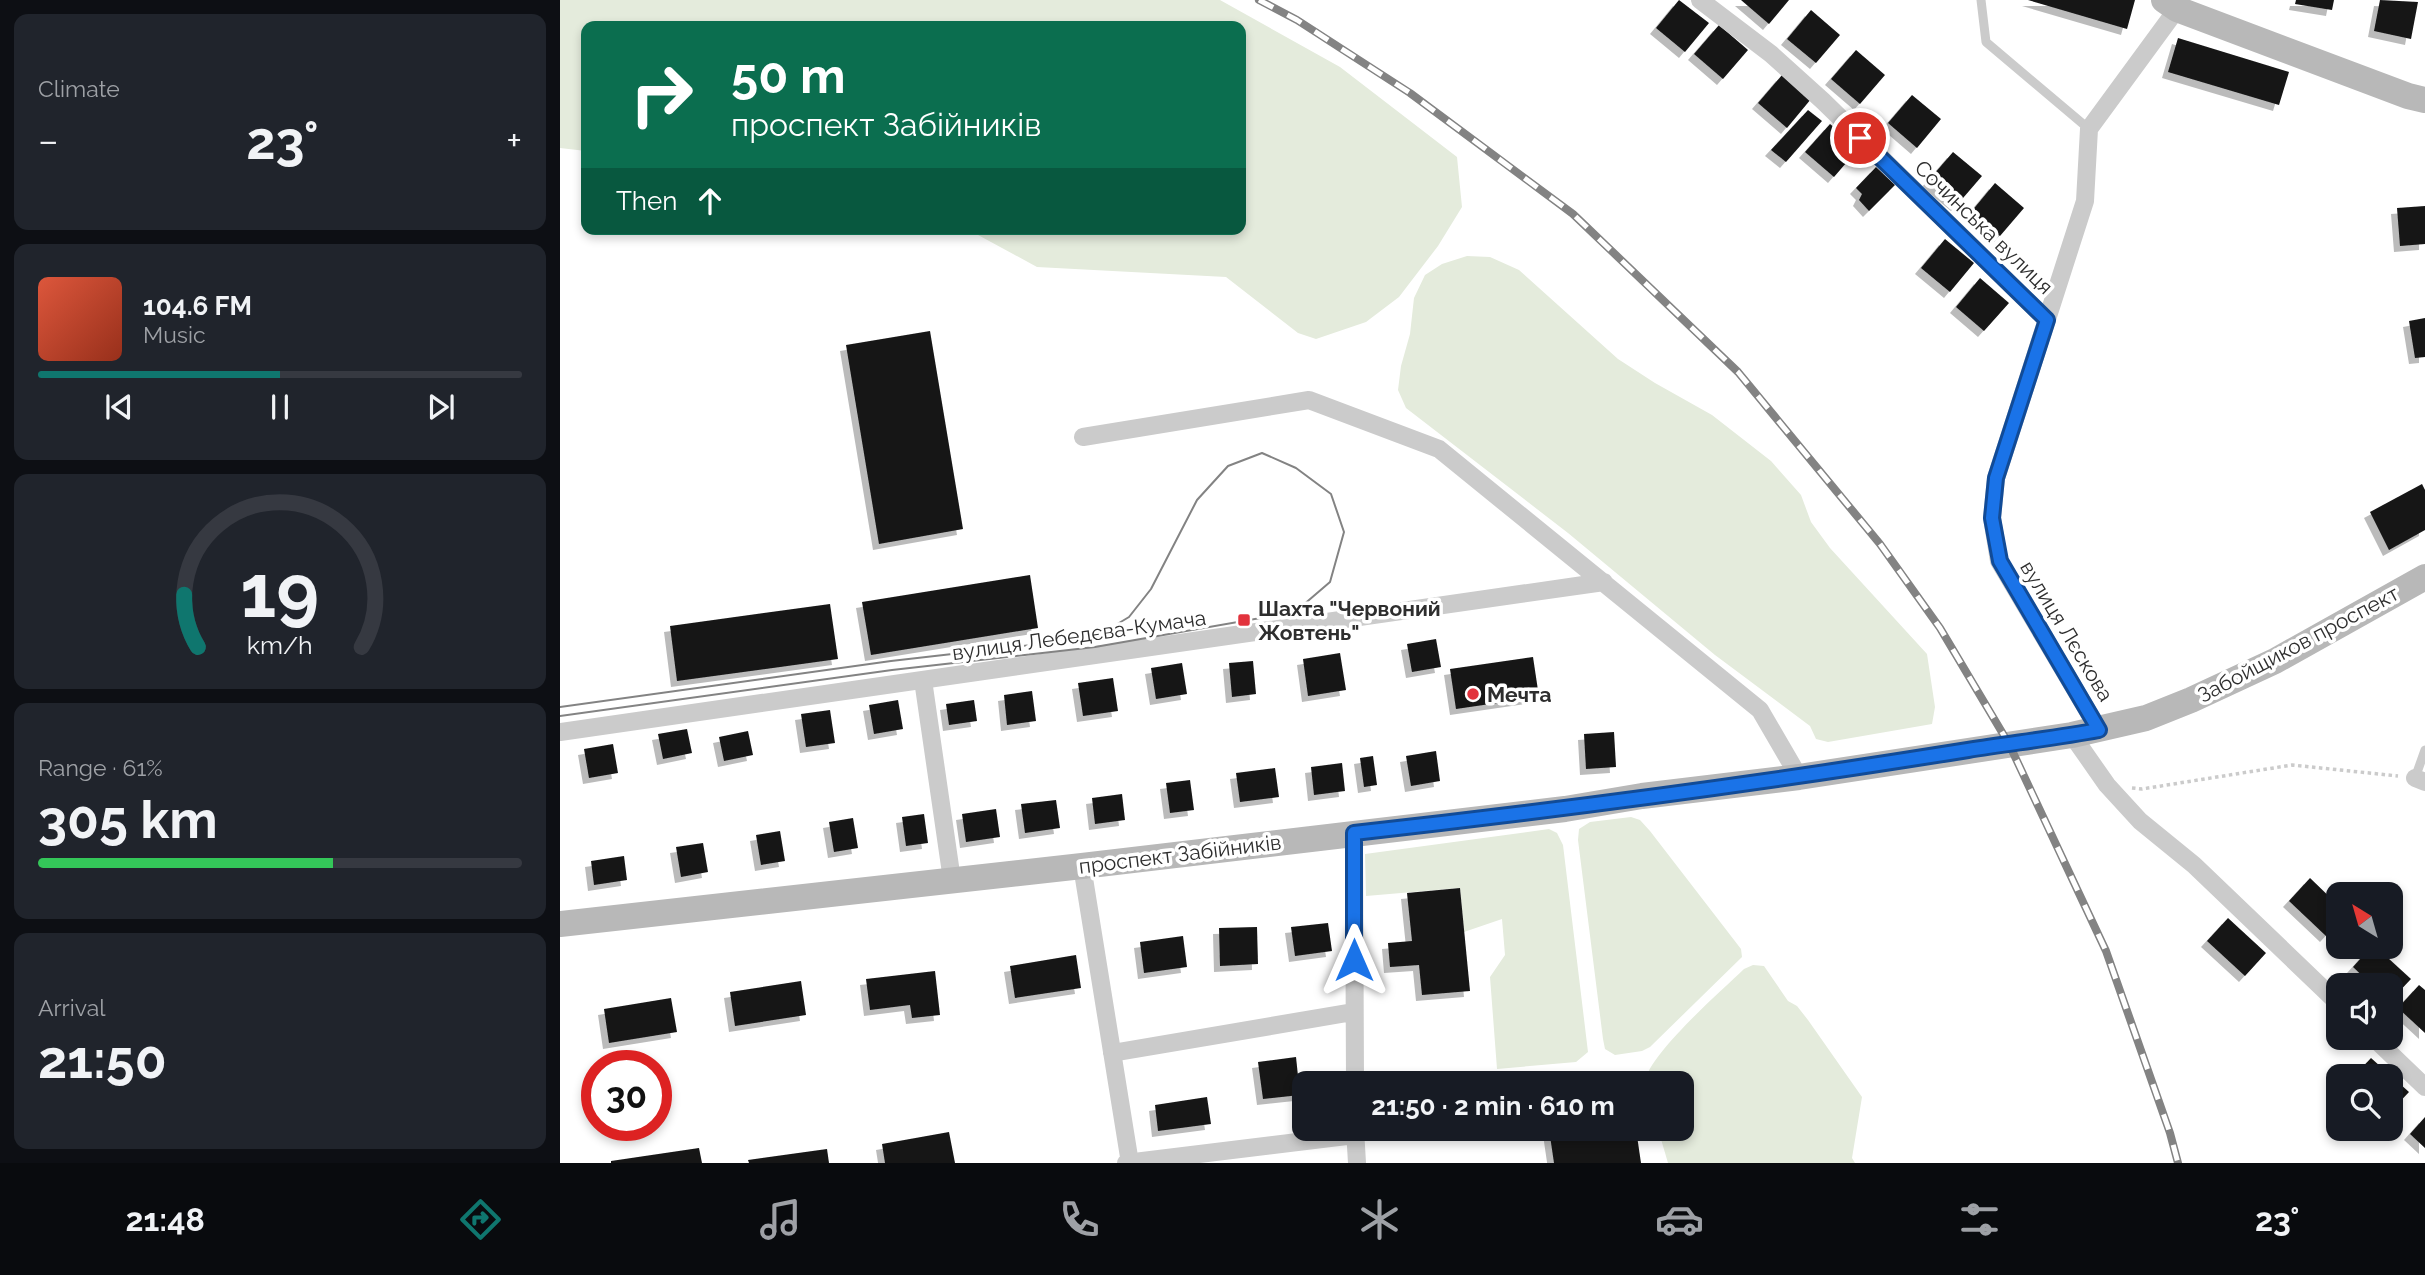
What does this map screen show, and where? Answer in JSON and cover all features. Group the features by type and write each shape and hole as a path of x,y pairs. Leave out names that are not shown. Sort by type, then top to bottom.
{"main road":[{"path":"2170,5 2408,96 2425,100"},
{"name":"Забойщиков проспект","path":"1799,778 2072,735 2146,718 2263,667 2425,577"},
{"name":"проспект Забійників","path":"560,924 1082,866 1565,809 1642,796 1799,778"}],"street":[{"name":"Сочинська вулиця","path":"1700,0 1771,54 1823,101 2047,320"},
{"path":"2089,129 2170,5"},
{"name":"вулиця Лєскова","path":"2089,129 2085,201 1996,478 1992,518 2000,561 2099,730"},
{"path":"1083,437 1310,400 1439,449 1760,710 1799,778"},
{"name":"вулиця Лебедєва-Кумача","path":"560,732 1604,582"},
{"path":"923,680 952,880"},
{"path":"2072,735 2107,785 2140,821 2194,865 2326,992"},
{"path":"1354,833 1355,1071"},
{"path":"1082,866 1128,1163 1292,1141"},
{"path":"1112,1053 1353,1012"},
{"path":"2386,1050 2425,1087"},
{"path":"1356,1141 1357,1163"}],"lane":[{"path":"1981,0 1986,42 2089,129"},
{"path":"2420,780 2425,750"}],"path":[{"path":"2107,785 2142,789 2292,765 2420,780"}],"green space":[{"path":"560,0 1220,0 1340,67 1457,157 1462,207 1438,246 1399,297 1366,322 1316,339 1298,333 1226,277 1037,267 978,235 1246,235 1246,21 581,21 581,150 560,148"},
{"path":"1467,256 1490,257 1519,270 1618,359 1712,415 1771,461 1801,495 1811,522 1830,548 1927,654 1935,707 1932,724 1828,742 1816,739 1810,726 1715,655 1568,533 1406,408 1398,390 1410,334 1414,298 1425,275 1442,264"},
{"path":"1631,817 1640,820 1650,831 1741,949 1742,957 1650,1047 1642,1051 1615,1055 1605,1049 1603,1039 1578,840 1579,829 1590,822"},
{"path":"1549,829 1557,833 1563,845 1588,1052 1576,1062 1497,1069 1490,977 1505,955 1502,919 1464,932 1460,888 1366,896 1365,854"},
{"path":"1753,965 1764,966 1788,1001 1797,1006 1808,1020 1862,1097 1852,1158 1855,1163 1668,1163 1662,1141 1694,1141 1694,1071 1649,1070 1687,1024 1744,969"}],"building":[{"path":"1679,0 1709,23 1685,52 1656,28"},
{"path":"1741,0 1789,0 1769,24"},
{"path":"2028,0 2135,0 2127,29"},
{"path":"2296,0 2334,0 2332,10 2295,4"},
{"path":"2380,0 2418,2 2411,39 2374,31"},
{"path":"1811,10 1840,35 1816,63 1787,39"},
{"path":"1719,25 1748,50 1723,79 1694,54"},
{"path":"2178,38 2289,72 2279,105 2168,72"},
{"path":"1856,50 1885,75 1860,104 1831,79"},
{"path":"1782,75 1811,99 1787,128 1758,103"},
{"path":"1912,95 1941,119 1917,148 1888,123"},
{"path":"1808,110 1822,121 1786,162 1771,150"},
{"path":"1830,124 1859,148 1834,177 1805,152"},
{"path":"1953,152 1982,176 1957,205 1928,181"},
{"path":"1876,167 1895,185 1869,211 1859,200 1862,194 1856,188"},
{"path":"1995,183 2024,208 2000,236 1971,212"},
{"path":"2425,206 2425,244 2400,246 2397,208"},
{"path":"1945,239 1974,263 1950,292 1921,268"},
{"path":"1980,278 2009,303 1984,331 1956,307"},
{"path":"2425,318 2425,357 2415,358 2409,321"},
{"path":"930,331 963,529 879,544 846,345"},
{"path":"2422,484 2425,490 2425,530 2389,550 2370,512"},
{"path":"1030,575 1038,628 871,655 862,602"},
{"path":"830,604 838,659 677,681 670,626"},
{"path":"1436,639 1441,667 1412,672 1407,644"},
{"path":"1340,653 1346,690 1308,696 1303,659"},
{"path":"1533,657 1539,697 1456,709 1450,669"},
{"path":"1253,661 1256,694 1232,697 1229,663"},
{"path":"1182,663 1187,694 1156,699 1151,668"},
{"path":"1113,678 1118,711 1083,716 1078,683"},
{"path":"1032,691 1036,721 1007,725 1004,695"},
{"path":"898,700 903,729 874,734 869,705"},
{"path":"974,700 977,721 949,725 946,704"},
{"path":"830,710 835,743 806,747 801,714"},
{"path":"687,729 692,753 663,759 658,734"},
{"path":"748,731 753,755 724,761 719,737"},
{"path":"1614,732 1616,767 1586,769 1584,734"},
{"path":"613,744 618,773 589,778 584,749"},
{"path":"1436,751 1440,781 1411,786 1406,756"},
{"path":"1373,756 1377,785 1364,787 1360,758"},
{"path":"1342,763 1345,791 1314,795 1311,767"},
{"path":"1275,768 1279,797 1240,802 1236,773"},
{"path":"1190,780 1194,810 1170,813 1166,783"},
{"path":"1122,794 1125,820 1095,824 1092,798"},
{"path":"1056,800 1060,828 1025,833 1021,804"},
{"path":"996,809 1000,837 966,842 962,814"},
{"path":"924,814 928,843 906,846 902,817"},
{"path":"853,818 858,848 834,852 829,822"},
{"path":"780,831 785,861 761,865 756,835"},
{"path":"703,843 708,872 681,877 676,847"},
{"path":"624,856 627,880 594,885 591,861"},
{"path":"2310,878 2326,893 2326,936 2289,901"},
{"path":"1460,888 1470,991 1422,995 1419,965 1390,967 1388,943 1412,941 1407,893"},
{"path":"2228,918 2266,953 2245,976 2207,941"},
{"path":"1328,923 1332,951 1295,956 1291,927"},
{"path":"1257,927 1258,964 1220,966 1219,928"},
{"path":"1183,936 1187,967 1144,973 1140,942"},
{"path":"1076,955 1081,988 1015,998 1010,966"},
{"path":"2360,959 2389,959 2411,979 2403,987 2403,973 2359,973 2353,967"},
{"path":"935,971 940,1015 912,1018 910,1005 870,1010 866,979"},
{"path":"801,981 806,1015 735,1026 730,992"},
{"path":"2419,985 2425,990 2425,1033 2403,1013 2403,1003"},
{"path":"671,998 677,1032 609,1043 604,1009"},
{"path":"1296,1057 1297,1071 1292,1071 1292,1096 1263,1099 1258,1062"},
{"path":"2371,1058 2378,1064 2365,1064"},
{"path":"2403,1087 2409,1092 2403,1098"},
{"path":"1207,1097 1211,1124 1158,1131 1155,1105"},
{"path":"2425,1117 2425,1148 2410,1134"},
{"path":"949,1132 955,1163 885,1163 882,1144"},
{"path":"1551,1141 1638,1141 1641,1163 1554,1163"},
{"path":"699,1148 702,1163 611,1163 611,1161"},
{"path":"827,1149 829,1163 749,1163 748,1160"}],"tram line":[{"path":"560,707 891,661 1094,638 1129,617 1151,589 1197,500 1228,466 1262,453 1296,468 1331,494 1344,532 1330,582 1295,612 1095,647 892,670 560,716"}],"railway":[{"path":"1259,0 1297,20 1410,93 1573,214 1738,372 1880,544 1940,628 2009,744 2106,951 2178,1163"}],"place":[{"name":"Шахта \"Червоний Жовтень\"","path":"1244,620"},
{"name":"Мечта","path":"1473,694"}],"route":[{"path":"1354,960 1354,833 1799,778 2099,730 2000,561 1992,518 1996,478 2047,320 1860,138"}]}
